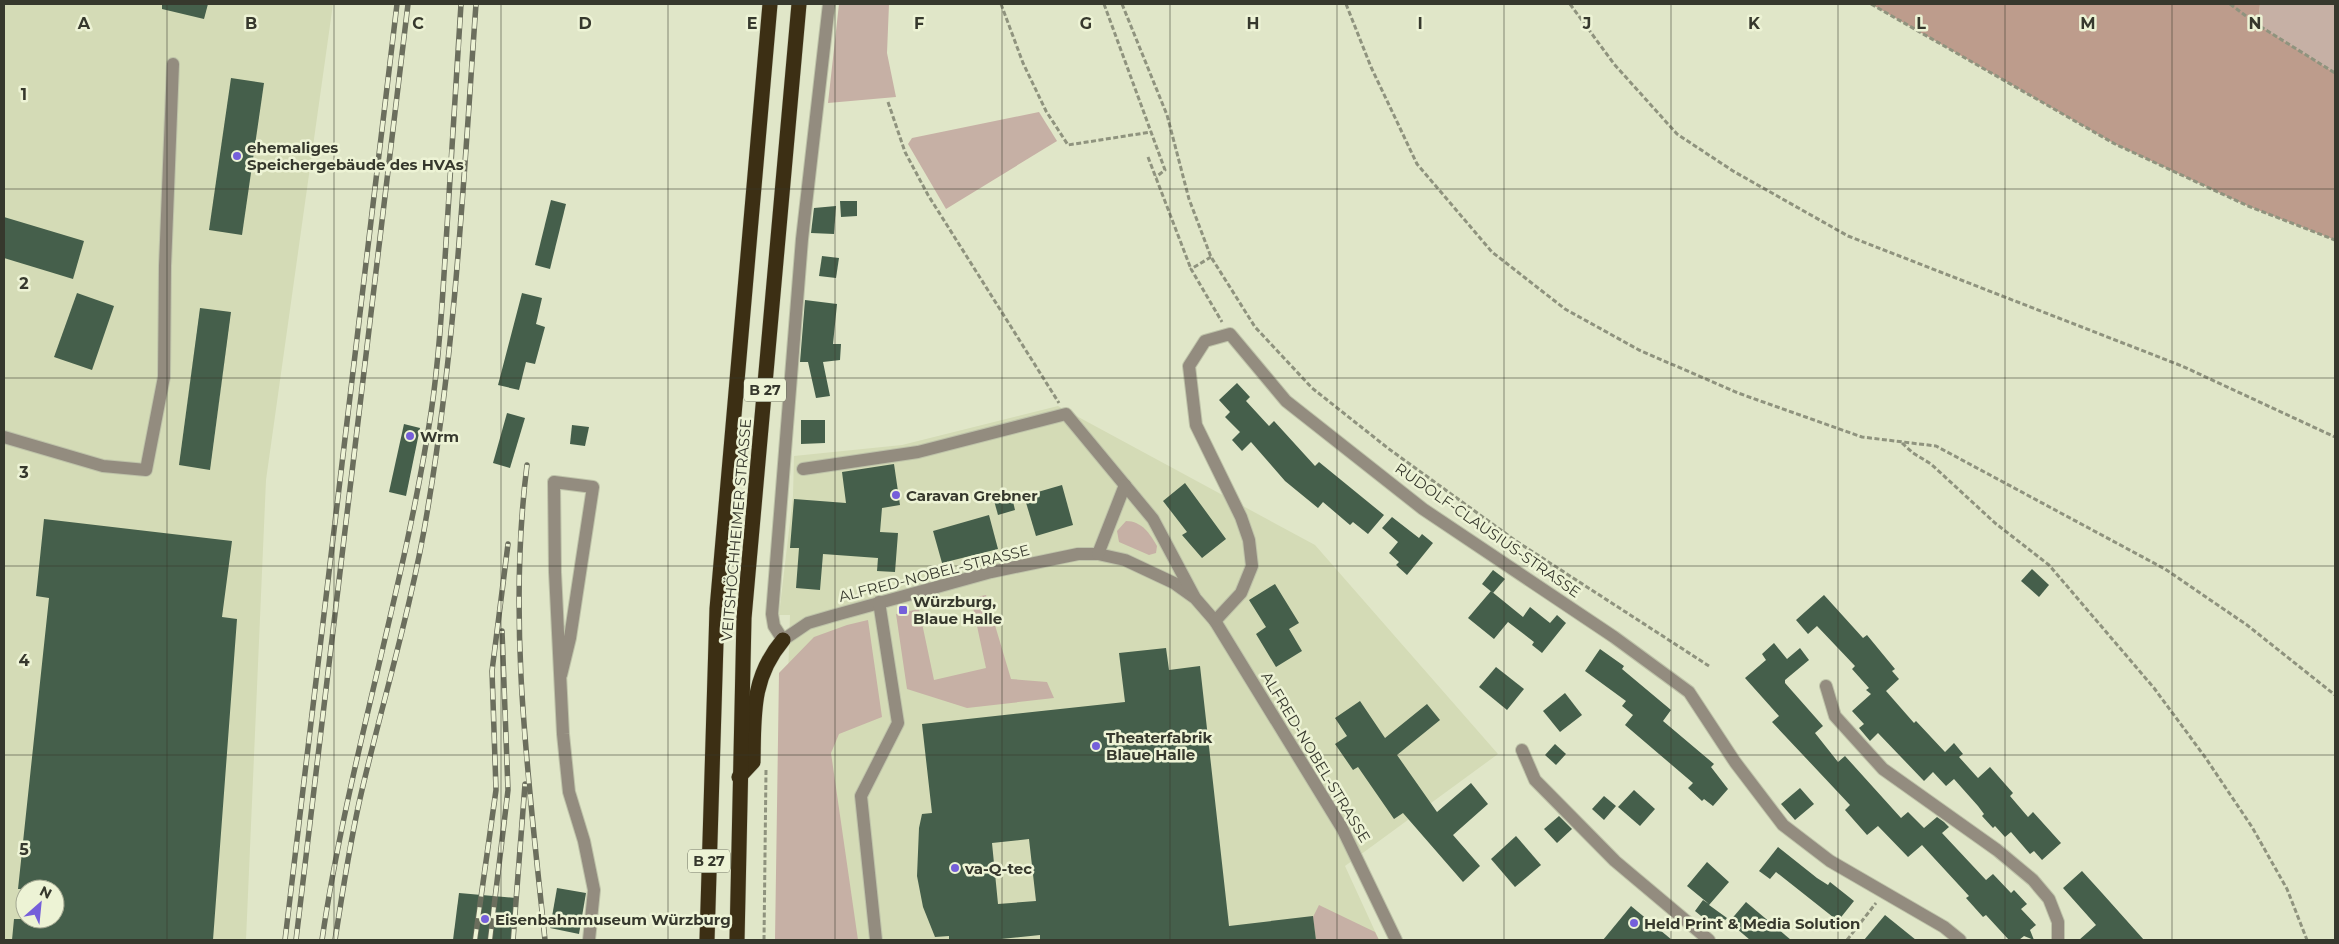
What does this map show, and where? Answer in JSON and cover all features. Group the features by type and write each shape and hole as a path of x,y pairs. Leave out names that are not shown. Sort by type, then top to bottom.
{"highway":[{"name":"VEITSHÖCHHEIMER STRASSE","path":"707,940 710,782 717,609 770,4"},
{"name":"VEITSHÖCHHEIMER STRASSE","path":"736,940 744,618 799,4"},
{"path":"739,777 753,762 754,702 760,678 767,660 783,640"}],"street":[{"path":"783,640 774,626 772,614 802,239 830,4"},
{"path":"4,437 103,466 146,470 164,377 165,266 173,64"},
{"path":"1215,621 1241,592 1252,566 1249,540 1240,517 1196,425 1189,366 1204,341 1230,334"},
{"name":"RUDOLF-CLAUSIUS-STRASSE","path":"1230,334 1286,401 1423,509 1614,637 1689,692 1735,762 1782,825 1830,861 1944,927 1960,940"},
{"path":"802,469 918,452 1066,414"},
{"name":"ALFRED-NOBEL-STRASSE","path":"1066,414 1153,519 1195,598 1215,621 1342,828 1396,940"},
{"path":"561,675 570,638 593,487 554,482 555,572 561,675 562,734 570,792 584,841 594,890 589,940"},
{"path":"1098,554 1125,485"},
{"name":"ALFRED-NOBEL-STRASSE","path":"783,640 808,623 879,602 991,572 1078,554 1098,554 1125,560 1174,583 1195,598"},
{"path":"876,940 861,796 898,723 879,602"},
{"path":"1826,686 1835,716 1883,769 1997,850 2033,880 2049,899 2058,922 2058,940"},
{"path":"1522,750 1535,780 1548,794 1615,861 1709,940"}],"path":[{"path":"1001,4 1023,63 1042,104 1068,144 1151,132"},
{"path":"1104,4 1165,170 1156,177"},
{"path":"1122,4 1166,115 1189,199 1211,256 1256,327 1312,388 1389,449 1516,541 1709,666"},
{"path":"1346,4 1372,67 1417,164 1499,258 1564,309 1639,350 1738,393 1862,437 1936,446 2165,569 2246,625 2335,695"},
{"path":"1570,4 1614,64 1677,134 1733,171 1815,218 1848,236 2182,366 2335,436"},
{"path":"1871,4 2115,144 2248,206 2335,240"},
{"path":"2230,4 2258,25 2335,73"},
{"path":"888,102 905,152 928,195 1066,414"},
{"path":"1148,157 1191,270 1230,334"},
{"path":"1191,270 1211,256"},
{"path":"1901,442 1913,453 1931,464 1995,523 2049,565 2154,688 2205,757 2252,827 2287,889 2307,940"},
{"path":"764,940 766,827"},
{"path":"1847,940 1885,892"}],"shaded area":[{"path":"4,4 333,4 266,480 246,940 4,940"},
{"path":"839,4 889,4 887,53 896,97 828,103"},
{"path":"1871,4 2260,4 2258,25 2335,73 2335,240 2248,206 2115,144"},
{"path":"2260,4 2335,4 2335,73 2258,25"},
{"path":"1039,112 1057,141 946,209 908,144 912,138"},
{"path":"1058,406 1315,545 1498,754 1345,866 1379,940 780,940 790,615 779,615 793,496 794,456 902,445"},
{"path":"1126,521 1137,523 1145,529 1157,546 1156,553 1149,555 1119,542 1117,531"},
{"path":"986,595 1011,679 1047,682 1054,698 967,708 907,689 896,614 919,609 934,680 986,668 971,598"},
{"path":"868,620 882,717 839,734 831,753 858,940 775,940 779,673 814,637 847,625"},
{"path":"1319,905 1375,932 1379,940 1316,940 1313,917"}],"building":[{"path":"162,4 208,4 204,19 162,9"},
{"name":"ehemaliges Speichergebäude des HVAs","path":"231,78 264,83 242,235 209,230"},
{"path":"551,200 566,204 550,269 535,265"},
{"path":"840,201 857,201 857,216 841,217"},
{"path":"836,206 834,234 811,233 814,208"},
{"path":"4,217 84,241 73,279 4,258"},
{"path":"822,256 839,258 836,278 819,276"},
{"path":"77,293 114,306 92,370 54,357"},
{"path":"522,293 542,298 536,324 545,327 535,364 526,362 519,390 498,385"},
{"path":"805,300 837,304 833,344 841,344 840,360 823,362 830,396 816,398 808,362 800,362"},
{"path":"200,308 231,312 210,470 179,465"},
{"path":"1237,383 1250,397 1246,401 1269,426 1274,421 1315,466 1319,462 1384,515 1368,534 1353,522 1350,525 1323,502 1318,508 1285,481 1251,442 1242,451 1232,440 1240,432 1225,417 1230,412 1219,400"},
{"path":"507,413 525,418 510,468 493,463"},
{"path":"801,420 825,420 825,443 801,444"},
{"path":"404,424 420,428 406,496 389,492"},
{"path":"572,425 589,427 585,446 570,444"},
{"path":"894,464 900,505 882,508 880,532 898,533 895,572 877,571 878,558 823,554 820,590 796,588 799,548 790,548 794,499 846,503 842,472"},
{"path":"1185,483 1226,539 1202,558 1182,535 1187,532 1163,501"},
{"path":"1062,485 1073,525 1036,536 1024,496"},
{"path":"1011,493 1015,510 998,515 993,497"},
{"path":"989,515 998,549 942,563 933,531"},
{"path":"1392,517 1419,538 1422,534 1433,543 1407,575 1396,565 1399,562 1389,553 1398,542 1382,528"},
{"path":"44,519 232,541 222,617 237,619 213,940 12,940 14,919 15,929 65,929 65,879 19,879 49,598 36,596"},
{"path":"2032,569 2049,585 2039,597 2021,581"},
{"path":"1493,570 1505,579 1493,593 1482,584"},
{"path":"1275,584 1299,623 1289,629 1302,651 1276,667 1256,634 1266,627 1249,600"},
{"path":"1491,591 1523,617 1530,607 1550,623 1557,615 1566,623 1542,653 1532,645 1534,642 1508,622 1494,639 1468,618"},
{"path":"1824,595 1863,638 1867,635 1895,669 1892,671 1899,679 1886,691 1914,723 1916,721 1945,752 1954,743 1963,754 1959,757 1978,778 1990,767 2013,793 2010,796 2028,817 2033,812 2061,843 2042,860 2034,851 2030,854 2011,832 2005,837 1995,826 1993,828 1982,816 1984,814 1978,806 1954,779 1946,786 1933,772 1924,781 1878,733 1870,741 1859,728 1864,724 1852,711 1871,694 1866,690 1869,688 1852,669 1855,666 1817,626 1808,634 1796,620"},
{"path":"1774,643 1787,659 1800,648 1809,660 1785,680 1785,683 1823,726 1815,733 1838,762 1845,756 1901,818 1908,812 1924,828 1937,817 1944,822 1949,827 1942,833 1986,880 1993,874 2011,893 2014,890 2027,904 2021,909 2036,925 2030,930 2034,940 2024,936 2019,940 2009,940 1986,915 1983,917 1966,898 1969,896 1922,845 1908,857 1878,826 1867,835 1845,810 1850,805 1772,722 1779,716 1745,678 1766,660 1762,654"},
{"path":"1166,648 1169,670 1200,666 1229,926 1313,916 1316,940 1040,940 1040,935 991,940 949,940 949,936 935,937 923,907 917,876 919,828 922,814 932,813 922,724 1125,702 1119,653","holes":["1029,839 1036,901 998,904 992,843"]},
{"path":"1600,649 1624,666 1622,669 1671,710 1663,721 1714,764 1711,767 1728,789 1713,806 1704,799 1702,801 1688,788 1693,783 1625,725 1633,715 1622,706 1626,701 1585,671"},
{"path":"1496,667 1524,689 1507,710 1479,687"},
{"path":"1565,693 1582,715 1560,732 1543,711"},
{"path":"1360,701 1385,738 1427,704 1440,720 1397,755 1437,812 1471,783 1488,804 1453,835 1480,866 1463,882 1403,813 1394,819 1358,767 1353,770 1335,744 1347,736 1335,718"},
{"path":"1555,744 1566,754 1556,765 1545,755"},
{"path":"1800,788 1814,804 1795,820 1781,804"},
{"path":"1634,790 1655,809 1640,826 1618,807"},
{"path":"1604,796 1616,806 1604,820 1592,809"},
{"path":"1559,816 1572,829 1557,843 1544,829"},
{"path":"1516,836 1541,865 1515,887 1491,859"},
{"path":"1778,847 1817,878 1828,885 1830,882 1854,901 1838,921 1776,872 1770,879 1759,871"},
{"path":"1707,862 1729,882 1709,905 1727,918 1717,929 1695,911 1703,900 1709,904 1687,886"},
{"path":"2082,871 2144,940 2079,940 2096,925 2063,888"},
{"path":"557,888 586,893 579,934 550,928"},
{"name":"Eisenbahnmuseum Würzburg","path":"459,893 516,898 511,940 453,940"},
{"path":"1746,902 1791,940 1750,940 1729,922"},
{"name":"Held Print & Media Solution","path":"1631,906 1672,940 1603,940"},
{"path":"1885,915 1916,940 1864,940"}],"railway":[{"path":"285,940 397,4"},
{"path":"296,940 408,4"},
{"path":"322,940 346,808 392,611 420,479 431,413 441,320 461,4"},
{"path":"335,940 358,809 422,543 438,444 458,256 476,4"},
{"path":"527,465 521,524 519,584 522,703 545,940"},
{"path":"475,940 496,790 492,671 508,544"},
{"path":"490,940 508,790 502,631"},
{"path":"513,940 525,784"}],"place":[{"name":"ehemaliges Speichergebäude des HVAs","path":"237,156"},
{"name":"Wrm","path":"410,436"},
{"name":"Caravan Grebner","path":"896,495"},
{"name":"Würzburg, Blaue Halle","path":"903,610"},
{"name":"Theaterfabrik Blaue Halle","path":"1096,746"},
{"name":"va-Q-tec","path":"955,868"},
{"name":"Eisenbahnmuseum Würzburg","path":"485,919"},
{"name":"Held Print & Media Solution","path":"1634,923"}]}
